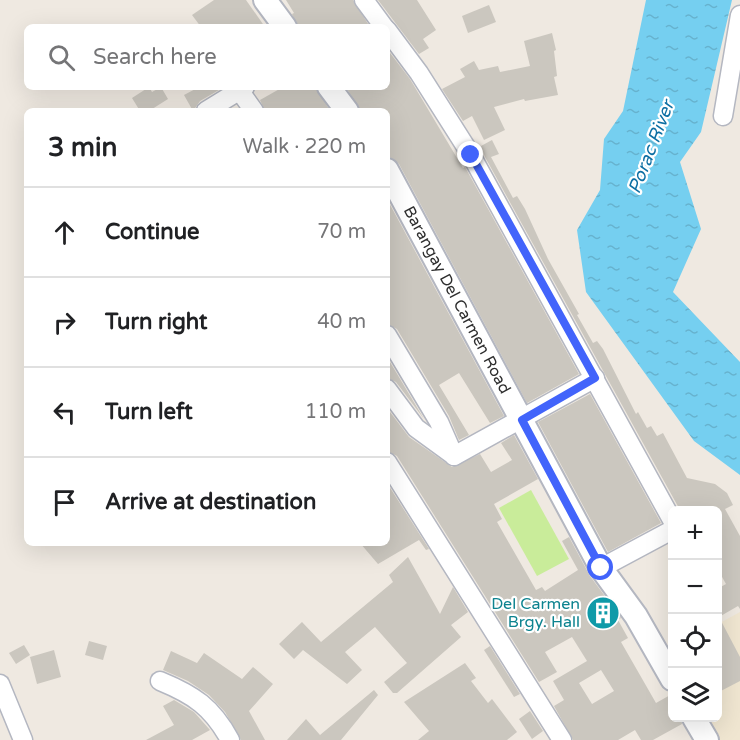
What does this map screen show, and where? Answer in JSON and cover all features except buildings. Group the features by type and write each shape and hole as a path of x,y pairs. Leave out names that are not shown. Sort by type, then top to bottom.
{"street":[{"path":"265,0 283,24"},
{"path":"364,0 382,24"},
{"path":"723,116 740,15"},
{"path":"390,34 419,73 471,155 668,513"},
{"path":"211,108 240,90"},
{"path":"243,90 252,108"},
{"path":"331,90 345,108"},
{"name":"Barangay Del Carmen Road","path":"390,176 601,568 636,616 668,672"},
{"path":"390,340 439,422 454,456"},
{"path":"454,456 595,378"},
{"path":"390,400 416,428 454,456"},
{"path":"390,467 562,740"},
{"path":"601,568 668,532"},
{"path":"160,681 192,694 209,709 230,740"},
{"path":"0,684 23,740"},
{"path":"697,722 707,740"}],"shaded area":[{"path":"740,612 740,740 718,740 708,722 722,722 722,622"}],"green space":[{"path":"531,490 569,559 537,576 499,508"}],"water":[{"name":"Porac River","path":"646,0 732,0 701,132 680,162 701,229 673,292 740,362 740,475 694,441 586,292 577,230 600,190 604,139 623,111"}],"place":[{"name":"Del Carmen Brgy. Hall","path":"603,613"}],"route":[{"path":"471,155 595,378 522,420 601,568"}]}
